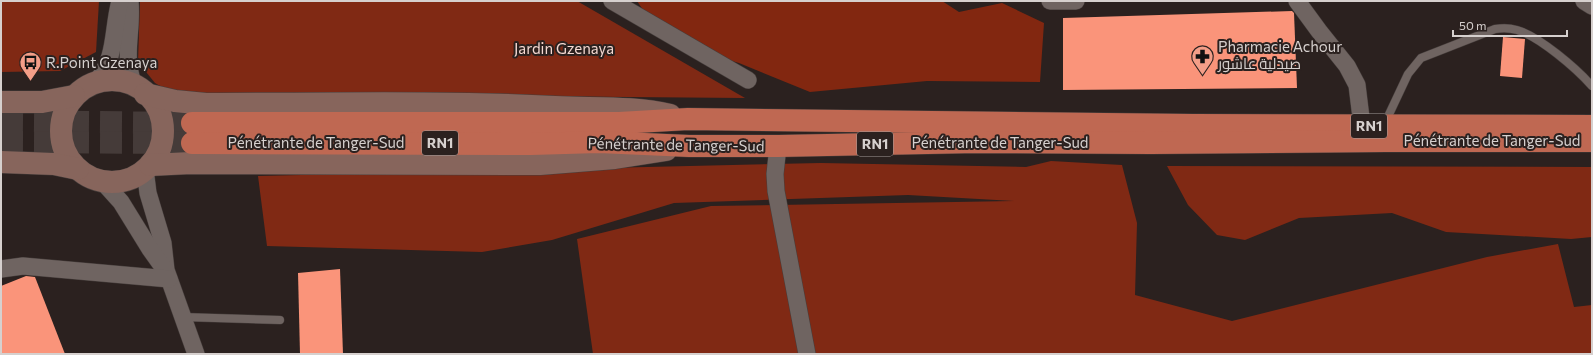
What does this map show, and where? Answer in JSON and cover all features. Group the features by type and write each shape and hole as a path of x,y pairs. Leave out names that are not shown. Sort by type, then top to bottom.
{"highway":[{"name":"Pénétrante de Tanger-Sud","path":"1058,133 977,142 778,146 689,146 614,142 524,144 192,133 619,123 688,119 1058,133 1149,134 1386,141 1592,141"},
{"name":"Pénétrante de Tanger-Sud","path":"1149,134 1383,125 1592,126"}],"street":[{"path":"96,82 111,57 120,1"},
{"path":"130,1 131,16 128,59 130,73 140,90 153,102 159,113 162,125 162,137 160,149 147,167 136,175 125,180 114,182 102,181 89,176 78,169 68,156 62,141 61,125 65,109 74,96 84,87 109,79 122,81 140,90 175,101 206,104 516,105 658,112 688,119"},
{"path":"612,1 748,80"},
{"path":"1050,1 1076,1"},
{"path":"1297,1 1319,32 1347,66 1357,85 1362,126"},
{"path":"1584,1 1592,6"},
{"path":"1,102 47,101 74,96"},
{"path":"147,167 191,163 540,164 614,158 689,146"},
{"path":"778,146 774,174 776,191 807,354"},
{"path":"1,162 42,163 78,169"},
{"path":"147,167 148,193 163,243 167,275 196,354"},
{"path":"102,181 121,202 167,275"},
{"path":"1,269 23,266 167,275"}],"lane":[{"path":"1383,125 1408,74 1421,58 1495,29 1507,28 1530,35 1578,72 1592,86"},
{"path":"182,317 280,320"}],"green space":[{"path":"1,1 99,1 96,52 60,71 1,72"},
{"name":"Jardin Gzenaya","path":"140,1 577,1 745,98 172,93 155,83 138,62"},
{"path":"1051,161 1122,165 1137,223 1135,295 1232,321 1487,257 1558,244 1574,307 1592,305 1592,354 593,354 577,239 711,206 1014,201 908,195 674,203 552,240 482,252 267,246 258,176 821,163 1026,167"},
{"path":"1167,166 1592,167 1592,237 1571,239 1446,232 1392,213 1299,218 1245,240 1217,235 1188,205"}],"shaded area":[{"path":"637,1 942,1 959,12 1002,3 1044,23 1040,82 927,81 810,92 739,63 664,41"}],"building":[{"path":"1292,11 1294,13 1297,88 1063,90 1063,18"},
{"path":"1503,37 1525,39 1522,78 1500,76"},
{"path":"340,269 343,354 300,354 298,273"},
{"path":"26,276 35,277 65,354 1,354 1,286"}],"tunnel":[{"path":"1,121 192,123"},
{"path":"1,142 192,143"}],"place":[{"name":"Pharmacie Achour صيدلية عاشور","path":"1203,76"},
{"name":"R.Point Gzenaya","path":"31,82"}]}
